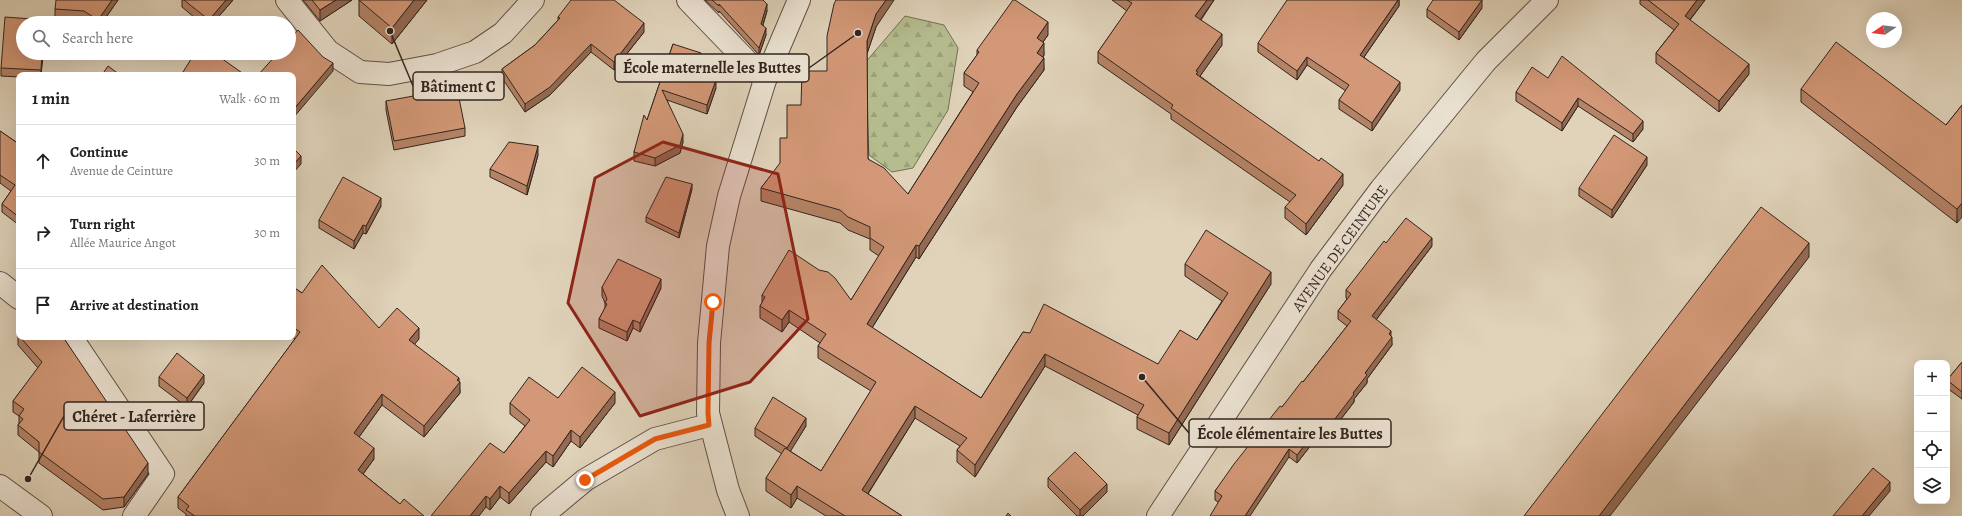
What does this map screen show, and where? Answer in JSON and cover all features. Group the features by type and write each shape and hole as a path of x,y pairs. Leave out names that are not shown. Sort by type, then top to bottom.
{"street":[{"path":"287,0 328,51 360,72 389,74 437,65 475,52 503,33 533,0"},
{"path":"688,0 765,80"},
{"path":"738,516 728,490 709,425 708,413 709,343 718,246 729,196 765,80 799,0"},
{"name":"AVENUE DE CEINTURE","path":"1158,516 1321,269 1381,189 1486,60 1547,0"},
{"path":"0,284 16,296"},
{"path":"73,340 164,474 134,516"},
{"path":"542,516 585,480 655,439 709,425"},
{"path":"0,486 41,516"}],"highlighted area":[{"path":"663,142 778,174 808,319 750,382 640,416 568,303 595,178"}],"green space":[{"path":"905,16 944,25 958,48 948,110 913,168 892,172 869,155 864,64"}],"building":[{"path":"56,0 112,0 101,16 92,16 84,11 55,9"},
{"path":"184,0 226,0 212,16 204,16"},
{"path":"312,0 336,0 320,10"},
{"path":"359,0 414,0 392,28"},
{"path":"571,0 614,0 644,23 614,62 591,44 550,87 525,104 502,69 535,45 560,18 558,17"},
{"path":"712,0 763,0 767,4 761,24 766,28 759,48 719,4 719,6"},
{"path":"836,0 886,0 876,14 867,41 868,159 884,168 908,194 979,83 964,73 979,52 977,50 1013,0 1048,22 1037,38 1044,43 1037,53 1044,58 1017,94 919,246 916,245 867,324 981,398 1023,332 1030,333 1044,304 1158,364 1180,330 1197,340 1228,293 1185,264 1206,230 1271,272 1169,433 1137,417 1144,405 1045,354 975,465 957,450 967,438 915,406 862,490 902,516 845,516 797,486 791,495 766,478 785,448 821,471 876,382 818,346 826,334 789,310 782,320 760,306 765,297 762,295 789,250 819,270 828,272 835,278 851,300 884,247 870,238 870,227 848,217 840,210 761,188 780,163 780,138 787,138 787,105 801,105 802,71 827,71 827,36"},
{"path":"1127,0 1207,0 1195,16 1222,34 1196,71 1198,72 1196,74 1319,161 1321,158 1343,174 1306,224 1285,207 1296,195 1171,108 1173,105 1098,52 1132,3"},
{"path":"1287,0 1398,0 1360,55 1400,82 1372,123 1339,100 1349,85 1307,57 1297,71 1258,43"},
{"path":"1433,0 1482,0 1459,32 1427,9"},
{"path":"1648,0 1697,0 1685,16 1749,64 1719,101 1656,53 1679,24"},
{"path":"5,17 16,18 16,60 42,60 41,70 1,68"},
{"path":"298,30 323,57 333,63 296,106 296,72 261,72 272,60 296,60 296,32"},
{"path":"1836,42 1946,125 1962,105 1962,203 1957,209 1801,89"},
{"path":"673,44 701,53 694,72 716,80 707,105 662,90 683,134 680,145 655,158 634,152 644,115 647,120"},
{"path":"1562,56 1643,121 1633,134 1578,98 1562,123 1516,92 1532,67 1548,78"},
{"path":"191,60 224,60 241,72 183,72"},
{"path":"108,66 116,72 104,72"},
{"path":"457,88 465,128 394,141 386,101"},
{"path":"0,131 16,142 16,215 2,204 15,185 0,175"},
{"path":"1614,135 1647,157 1612,210 1579,188"},
{"path":"509,142 538,146 527,186 490,169"},
{"path":"296,151 301,156 296,162"},
{"path":"343,177 381,198 366,226 363,225 354,241 319,220"},
{"path":"666,177 692,184 679,233 646,217"},
{"path":"1761,207 1809,243 1599,516 1524,516"},
{"path":"1406,218 1432,238 1372,316 1391,331 1389,334 1392,337 1365,373 1367,375 1353,393 1354,394 1321,437 1315,432 1297,455 1289,449 1245,516 1210,516 1222,496 1215,491 1234,464 1280,406 1282,407 1302,381 1303,382 1351,321 1338,311 1351,294 1346,290 1384,241 1386,243"},
{"path":"618,259 661,279 640,323 633,320 627,332 599,319 607,304 605,303 607,299 602,287"},
{"path":"322,265 379,328 397,308 419,328 409,340 459,378 457,380 460,382 424,426 382,394 354,433 374,448 358,470 400,504 404,499 424,516 195,516 186,510 189,506 178,497 294,340 296,340 300,332 296,329 296,289 302,293"},
{"path":"23,340 65,340 148,463 124,497 103,499 39,452 39,442 18,425 23,419 19,416 24,409 13,401 42,362"},
{"path":"177,353 204,375 187,398 159,377"},
{"path":"1962,362 1962,392 1950,382 1950,376"},
{"path":"582,367 615,392 580,437 571,430 553,456 546,451 509,493 500,486 490,499 486,496 470,516 431,516 490,443 504,453 530,420 510,403 529,377 558,398"},
{"path":"773,397 806,418 787,448 755,428"},
{"path":"1075,452 1107,484 1080,510 1048,478"},
{"path":"1873,468 1890,482 1862,516 1833,516"}],"place":[{"name":"Bâtiment C","path":"390,31"},
{"name":"École maternelle les Buttes","path":"858,33"},
{"name":"École élémentaire les Buttes","path":"1142,377"},
{"name":"Chéret - Laferrière","path":"28,479"}],"route":[{"path":"585,480 655,439 709,425 709,343 713,302"}]}
